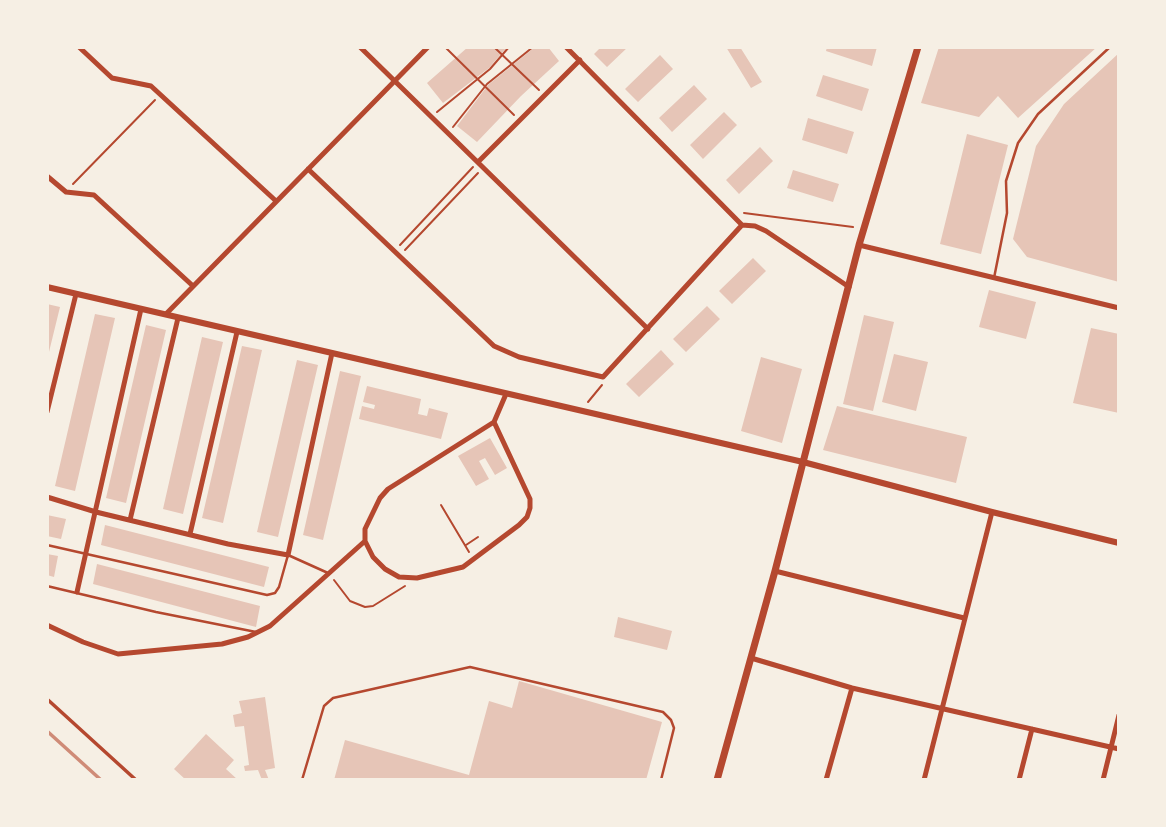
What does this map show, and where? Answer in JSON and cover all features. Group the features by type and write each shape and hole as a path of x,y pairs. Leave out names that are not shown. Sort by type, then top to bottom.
{"main road":[{"path":"717,780 775,571 859,245 918,47"}],"street":[{"path":"79,47 112,78 151,86 276,201"},
{"path":"360,47 648,329"},
{"path":"166,314 428,47"},
{"path":"570,49 742,225 766,230 849,287"},
{"path":"478,161 580,60"},
{"path":"308,169 494,346 519,357 603,377 742,225"},
{"path":"47,176 66,192 94,195 193,286"},
{"path":"859,245 1119,308"},
{"path":"47,287 803,462 1119,542"},
{"path":"47,412 76,294"},
{"path":"77,592 142,309"},
{"path":"130,520 178,318"},
{"path":"190,534 237,332"},
{"path":"47,497 96,512 288,555 332,353"},
{"path":"494,422 527,491 530,508 527,517 473,559 454,570 417,578 399,577 385,569 373,557 365,541 365,529 380,498 388,489 494,422 506,394"},
{"path":"924,780 992,512"},
{"path":"47,625 83,642 118,654 222,644 248,637 270,626 365,541"},
{"path":"775,571 964,618"},
{"path":"751,659 852,688 1119,749"},
{"path":"826,780 852,688"},
{"path":"47,699 136,780"},
{"path":"1103,780 1119,715"},
{"path":"1019,780 1032,729"}],"lane":[{"path":"994,278 1007,213 1006,181 1018,143 1038,114 1110,47"},
{"path":"47,545 267,595 275,593 279,587 288,555 329,573"},
{"path":"47,586 156,612 258,632"},
{"path":"302,780 324,706 333,698 470,667 663,712 674,728 661,780"}],"path":[{"path":"445,47 520,121"},
{"path":"494,47 545,95"},
{"path":"432,117 478,79 509,47"},
{"path":"448,133 485,86 533,47"},
{"path":"66,192 160,95"},
{"path":"401,243 478,161"},
{"path":"407,248 484,167"},
{"path":"729,211 865,228"},
{"path":"580,411 601,387 603,377"},
{"path":"440,505 473,559"},
{"path":"465,545 478,537"},
{"path":"329,573 351,601 365,607 373,606 417,578"}],"building":[{"path":"468,47 507,47 489,68 443,103 427,83"},
{"path":"535,47 548,47 559,61 477,142 457,126 488,85"},
{"path":"601,47 628,47 607,67 594,54"},
{"path":"726,47 740,47 762,82 751,88"},
{"path":"827,47 877,47 872,66 826,51"},
{"path":"939,47 1097,47 1018,118 998,96 979,117 921,103"},
{"path":"1119,53 1119,282 1027,257 1013,239 1036,146 1064,104"},
{"path":"660,55 673,69 638,102 625,89"},
{"path":"823,75 869,89 862,111 816,96"},
{"path":"694,85 707,99 672,132 659,118"},
{"path":"724,112 737,125 703,159 690,145"},
{"path":"808,118 854,132 847,154 802,140"},
{"path":"967,134 1008,145 981,254 940,244"},
{"path":"760,147 773,161 739,194 726,180"},
{"path":"793,170 839,184 833,202 787,188"},
{"path":"753,258 766,271 732,304 719,291"},
{"path":"989,290 1036,302 1026,339 979,327"},
{"path":"47,304 60,307 48,356 47,356"},
{"path":"707,306 720,319 686,352 673,339"},
{"path":"95,314 115,318 75,491 55,486"},
{"path":"864,315 894,322 873,411 843,404"},
{"path":"146,325 166,330 126,503 106,498"},
{"path":"1091,328 1119,334 1119,413 1073,403"},
{"path":"202,337 223,342 183,514 163,509"},
{"path":"242,346 262,350 223,523 202,518"},
{"path":"661,350 674,364 639,397 626,384"},
{"path":"894,354 928,362 916,411 882,402"},
{"path":"761,357 802,369 782,443 741,431"},
{"path":"297,360 318,365 278,537 257,532"},
{"path":"340,371 361,376 323,540 303,535"},
{"path":"367,386 421,399 418,414 427,416 429,408 448,413 441,439 359,419 362,406 374,409 375,405 363,402"},
{"path":"837,406 967,437 956,483 823,450"},
{"path":"490,438 507,468 495,475 485,458 479,461 489,479 476,486 458,456"},
{"path":"47,515 66,519 61,539 47,536"},
{"path":"105,525 269,567 264,587 101,545"},
{"path":"47,554 58,556 54,577 47,575"},
{"path":"97,564 260,606 256,627 93,584"},
{"path":"618,617 672,631 667,650 614,637"},
{"path":"519,681 662,722 646,780 334,780 345,740 469,775 489,701 512,708"},
{"path":"265,697 275,768 265,770 269,780 262,780 258,770 245,771 244,766 249,765 244,726 235,727 233,715 242,713 239,701"},
{"path":"206,734 234,760 226,769 238,780 186,780 174,769"}],"railway":[{"path":"47,731 101,780"}]}
